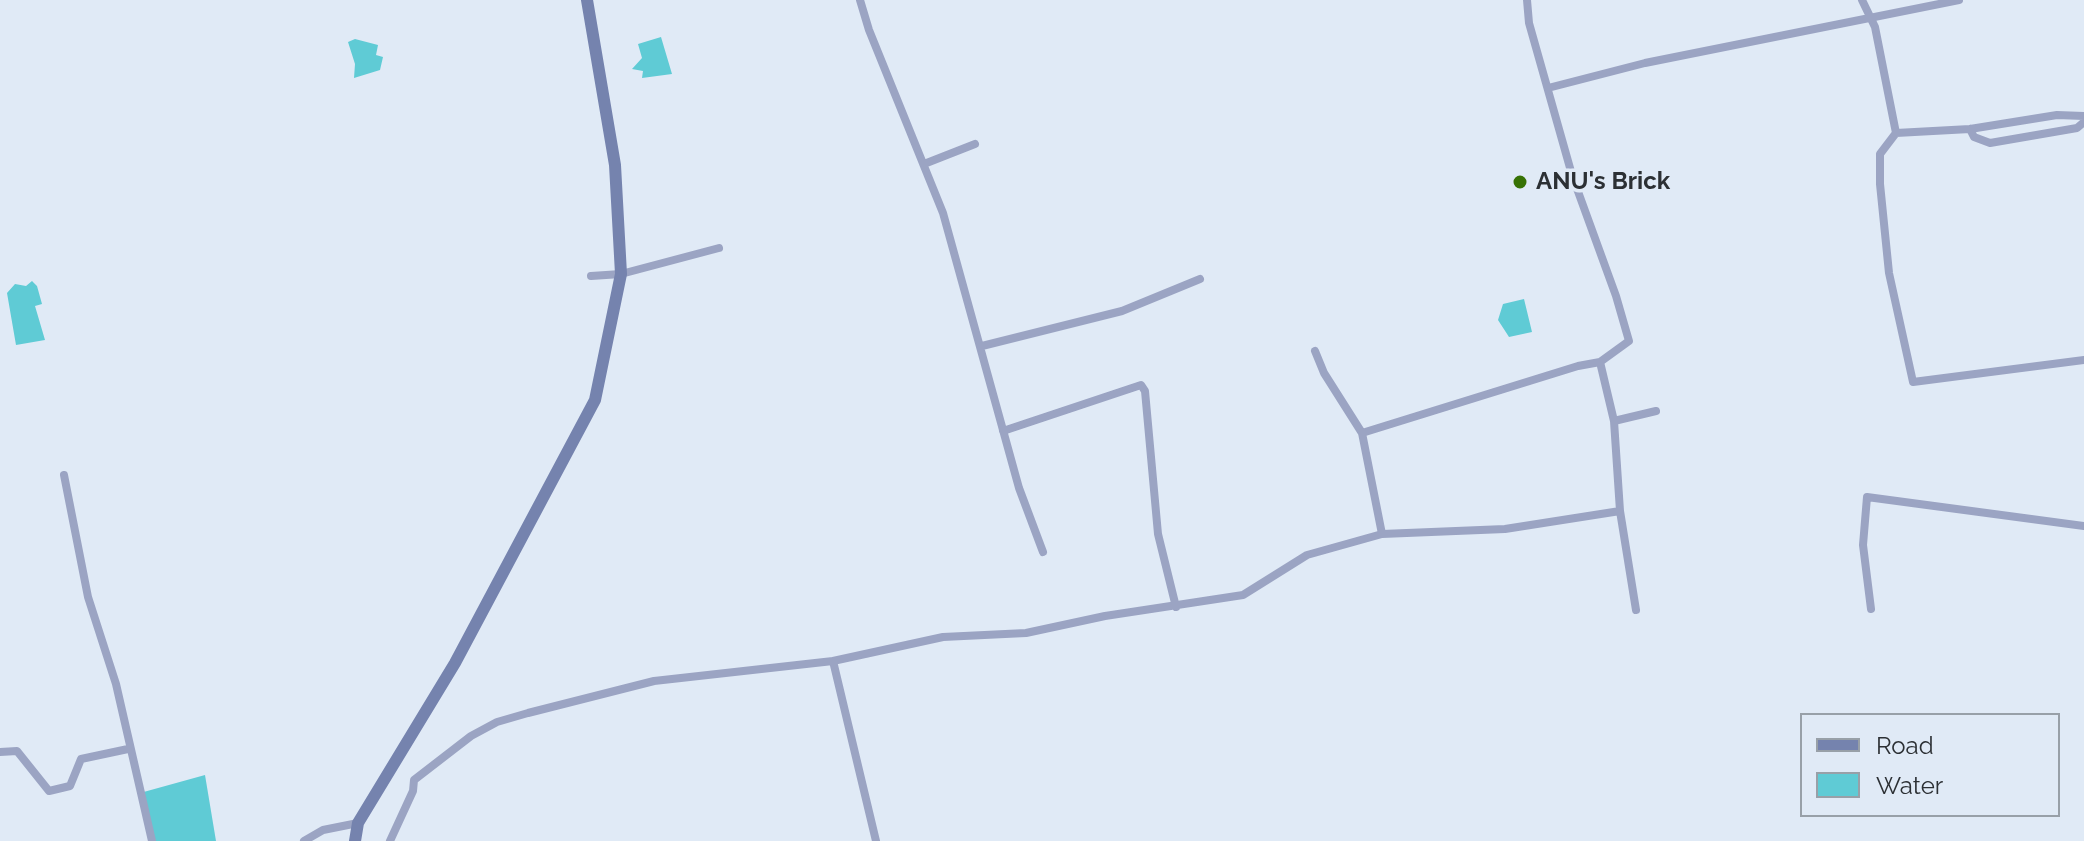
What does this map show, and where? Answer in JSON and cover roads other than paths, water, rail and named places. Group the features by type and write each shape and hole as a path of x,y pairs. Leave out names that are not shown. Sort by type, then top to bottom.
{"main road":[{"path":"355,841 358,823 455,663 595,400 621,274 615,165 587,0"}],"street":[{"path":"860,0 869,30 943,213 1019,488 1043,552"},
{"path":"1362,433 1578,366 1600,362 1629,341 1572,175 1529,23 1527,0"},
{"path":"1862,0 1870,16 1896,133"},
{"path":"1548,88 1870,16 1959,0"},
{"path":"1970,129 1974,137 1990,143 2077,128 2084,119 2057,115 1970,129 1896,133 1880,154 1889,273 1913,382 2084,360"},
{"path":"924,164 975,144"},
{"path":"591,276 621,274 719,248"},
{"path":"982,346 1122,311 1200,279"},
{"path":"1315,351 1324,373 1362,433 1382,534"},
{"path":"1600,362 1614,421 1620,511 1636,610"},
{"path":"1003,431 1141,385 1145,391 1158,534 1176,607"},
{"path":"1614,421 1656,411"},
{"path":"64,475 88,597 116,684 128,749 152,841"},
{"path":"1871,609 1863,545 1867,497 2084,526"},
{"path":"390,841 413,791 414,780 471,736 497,722 654,681 833,661 943,637 1026,633 1105,616 1243,595 1307,555 1382,534 1505,529 1620,511"},
{"path":"833,661 876,841"},
{"path":"0,752 17,751 49,791 70,786 81,759 128,749"},
{"path":"304,841 323,830 358,823"}],"water":[{"path":"661,37 672,74 642,78 643,71 632,69 642,58 638,44"},
{"path":"355,39 378,45 376,55 383,57 380,70 354,78 355,64 348,42"},
{"path":"32,281 37,286 42,304 35,306 45,340 16,345 7,293 15,284 26,286"},
{"path":"1524,299 1532,332 1509,337 1498,320 1503,304"},
{"path":"205,775 216,841 154,841 140,793"}],"place":[{"name":"ANU's Brick","path":"1520,182"}]}
